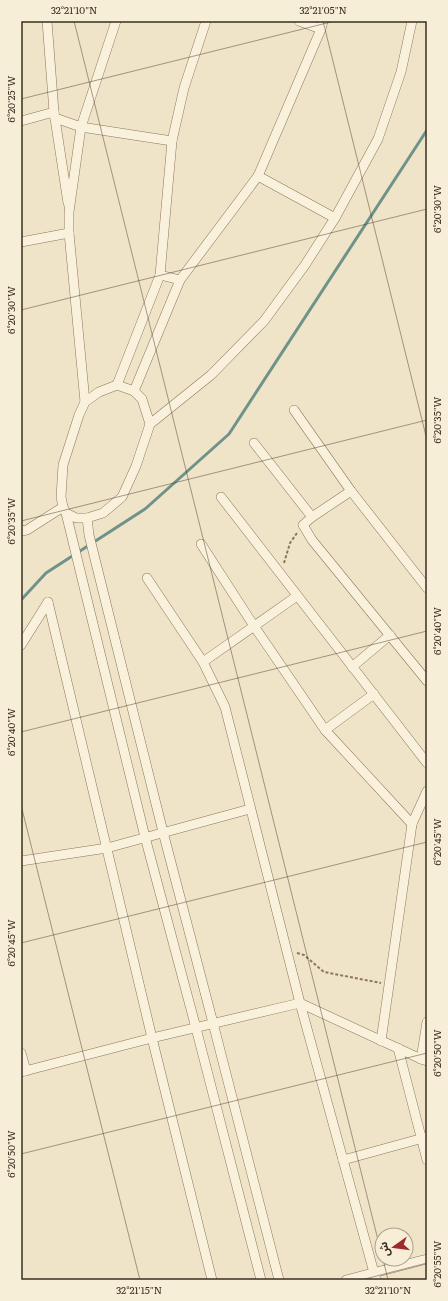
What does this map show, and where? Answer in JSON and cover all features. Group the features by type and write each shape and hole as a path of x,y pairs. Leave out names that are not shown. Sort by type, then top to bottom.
{"street":[{"path":"48,21 55,115 69,212 69,233 85,402"},
{"path":"69,212 82,127 116,21"},
{"path":"117,385 160,275 172,141 184,88 206,21"},
{"path":"134,391 180,280 258,176 322,25 299,21"},
{"path":"64,510 76,518 87,518 103,513 122,497 136,466 150,424 211,375 264,321 305,265 335,218 378,138 401,72 412,21"},
{"path":"21,122 55,115 82,127 172,141"},
{"path":"258,176 335,218"},
{"path":"21,242 69,233"},
{"path":"160,275 180,280"},
{"path":"150,424 142,399 134,391 117,385 99,392 85,402 79,415 63,465 61,496 145,837 261,1280"},
{"path":"294,410 351,491 427,588"},
{"path":"254,443 312,517"},
{"path":"351,491 312,517 303,525 312,540 427,681"},
{"path":"221,497 427,763"},
{"path":"23,532 64,510"},
{"path":"87,518 89,535 96,564 163,832 279,1280"},
{"path":"201,544 254,626 326,730 412,824"},
{"path":"147,578 203,662 224,707 300,1003 375,1276"},
{"path":"203,662 297,596"},
{"path":"21,645 48,602 152,1038 212,1280"},
{"path":"352,667 390,635"},
{"path":"326,730 374,694"},
{"path":"381,1041 412,824 427,791"},
{"path":"21,861 107,848 250,809"},
{"path":"21,1053 23,1072 152,1038 300,1003 424,1060 427,1022"},
{"path":"398,1048 424,1137 427,1160"},
{"path":"343,1160 424,1137"},
{"path":"346,1280 375,1276 427,1259"}],"path":[{"path":"280,574 290,543 303,525"},
{"path":"288,954 297,953 304,955 324,972 390,985"}],"waterway":[{"path":"21,600 46,573 145,509 229,434 427,130"}]}
